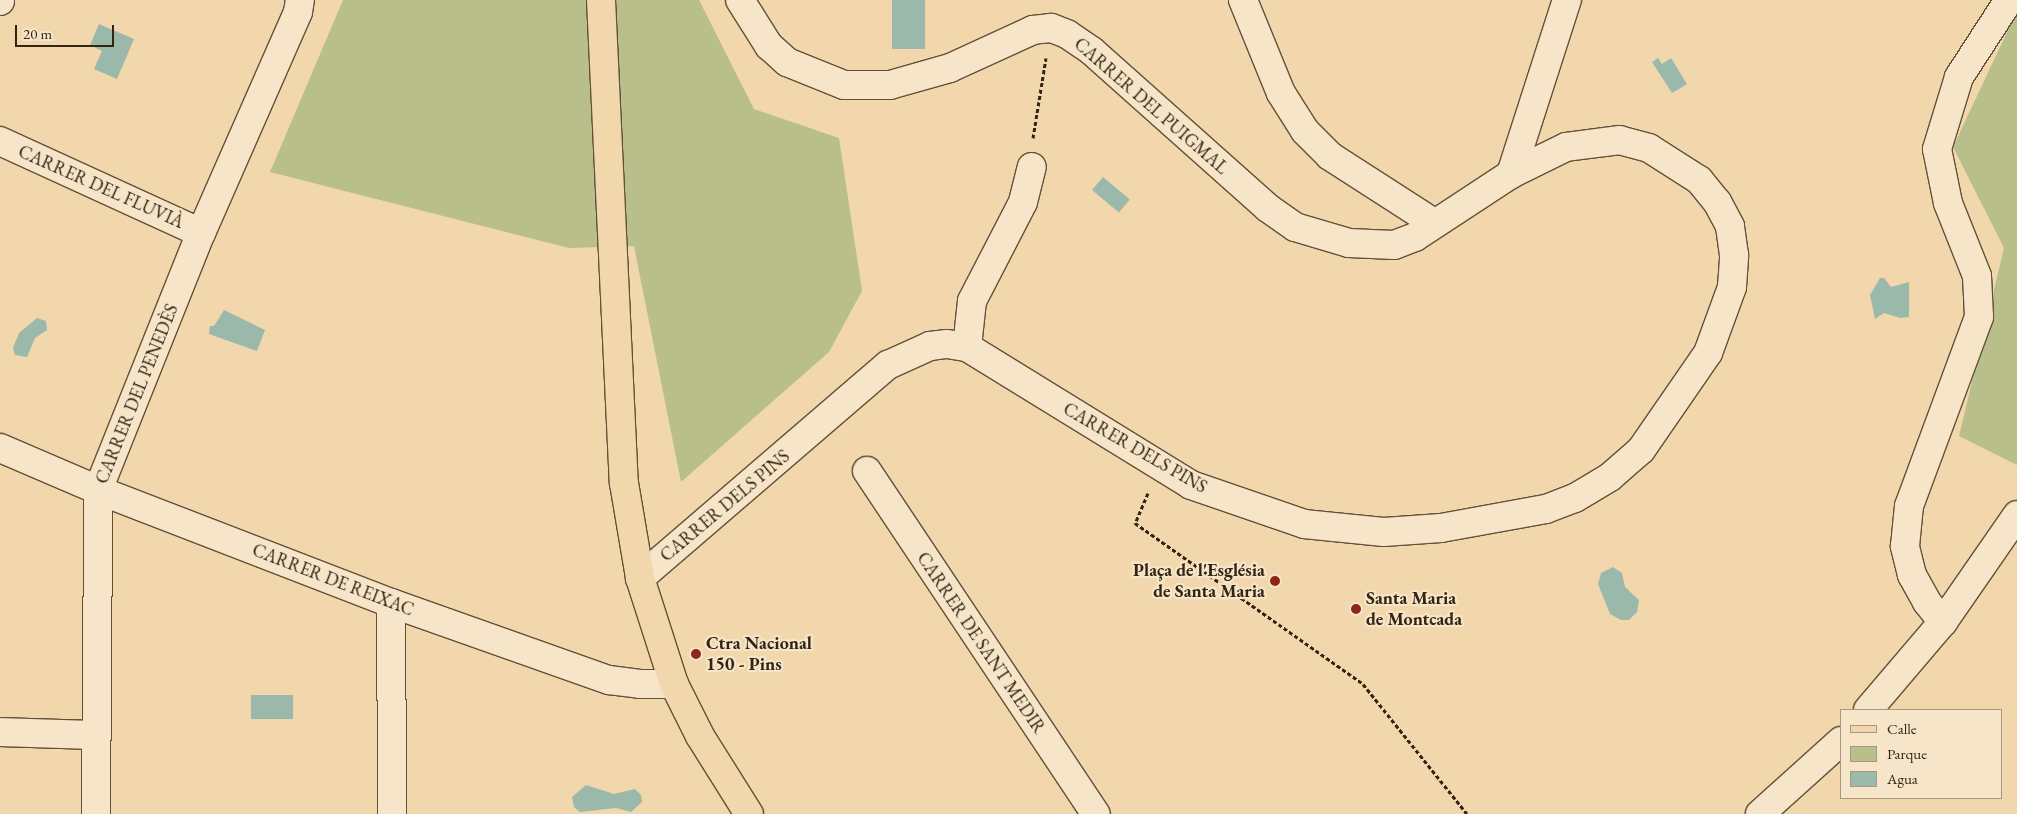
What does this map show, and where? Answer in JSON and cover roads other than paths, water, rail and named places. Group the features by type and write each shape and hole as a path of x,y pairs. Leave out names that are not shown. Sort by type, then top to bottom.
{"main road":[{"path":"601,0 624,483 640,578 674,684 700,736 749,814"}],"street":[{"name":"CARRER DEL PENEDÈS","path":"96,814 98,490 202,233 298,12 300,0"},
{"name":"CARRER DEL PUIGMAL","path":"740,0 770,46 787,62 844,85 890,85 950,68 1033,30 1051,28 1092,50 1222,169 1295,227 1349,243 1394,245 1415,237 1434,223"},
{"path":"1243,0 1281,93 1305,130 1330,156 1434,223"},
{"path":"1511,174 1567,0"},
{"path":"1943,622 1927,602 1912,575 1905,546 1909,506 1979,318 1977,276 1948,203 1937,149 1959,77 2009,0"},
{"name":"CARRER DELS PINS","path":"640,578 888,365 930,346 967,347 1159,467 1209,492 1304,524 1384,532 1441,528 1546,510 1574,498 1610,477 1641,450 1708,353 1732,287 1734,255 1730,226 1718,202 1699,180 1649,148 1620,140 1566,147 1511,174 1434,223"},
{"name":"CARRER DEL FLUVIÀ","path":"0,141 202,233"},
{"path":"967,347 972,301 1023,202 1032,167"},
{"name":"CARRER DE REIXAC","path":"0,448 98,490 391,604 609,680 640,684 674,684"},
{"name":"CARRER DE SANT MEDIR","path":"867,471 1088,810"},
{"path":"1869,709 1943,622 2017,515"},
{"path":"391,604 392,814"},
{"path":"0,732 95,735"},
{"path":"1760,814 1806,776 1840,743"}],"water":[{"path":"892,0 925,0 925,49 892,49"},
{"path":"99,24 134,39 117,79 94,69 102,51 90,45"},
{"path":"1658,58 1662,64 1671,58 1687,84 1672,93 1652,62"},
{"path":"1103,177 1130,199 1119,213 1092,190"},
{"path":"1880,278 1884,278 1891,287 1909,282 1909,317 1900,318 1884,313 1875,319 1870,295"},
{"path":"224,310 265,330 257,351 209,334 210,326 214,326"},
{"path":"37,318 46,321 47,330 35,338 27,357 15,355 13,348 19,333"},
{"path":"1613,567 1622,573 1625,587 1639,600 1637,612 1629,620 1621,620 1610,614 1598,584 1601,573"},
{"path":"251,695 293,695 293,719 251,719"},
{"path":"586,785 614,794 635,789 641,795 642,802 631,812 616,808 580,812 574,807 572,797"}],"place":[{"name":"Plaça de l'Església de Santa Maria","path":"1275,581"},
{"name":"Santa Maria de Montcada","path":"1356,609"},
{"name":"Ctra Nacional 150 - Pins","path":"696,654"}]}
